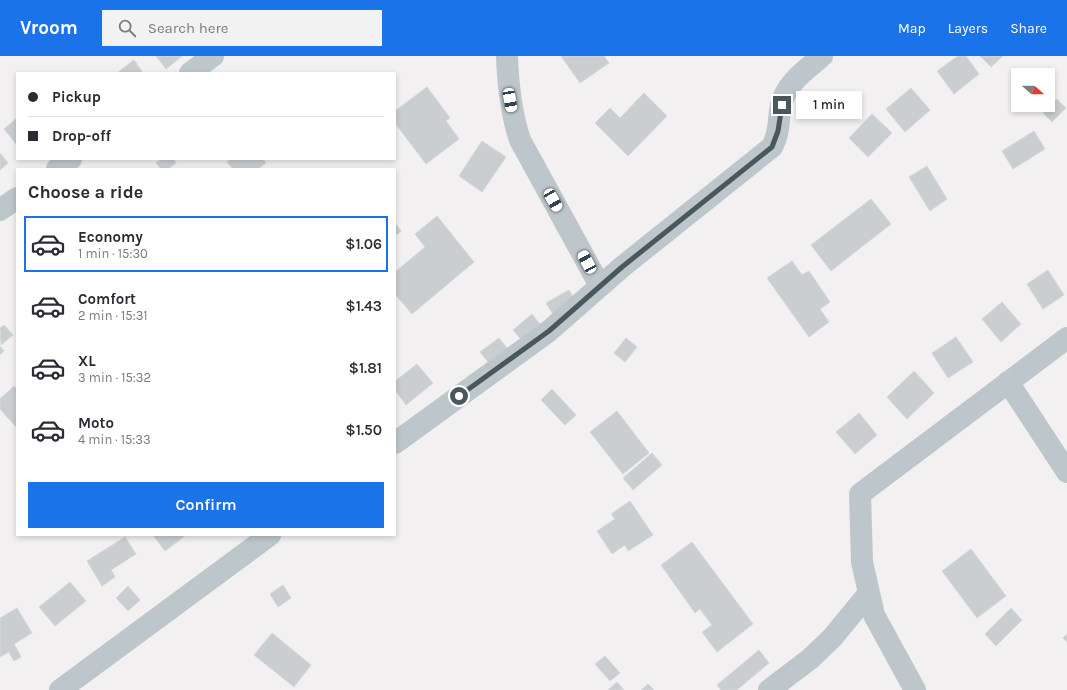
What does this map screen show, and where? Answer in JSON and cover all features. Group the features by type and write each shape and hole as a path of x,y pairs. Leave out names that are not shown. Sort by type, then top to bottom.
{"street":[{"path":"191,72 213,56"},
{"path":"507,56 510,100 514,123 520,140 600,286"},
{"path":"396,442 549,331 600,286 772,147 778,135 785,94 793,82 822,56"},
{"path":"58,168 70,160"},
{"path":"0,210 16,199"},
{"path":"915,690 874,615 862,562 860,494 1067,338"},
{"path":"1008,382 1067,472"},
{"path":"60,690 269,536"},
{"path":"768,690 810,659 832,638 869,594"}],"building":[{"path":"156,56 182,56 166,69"},
{"path":"561,56 604,56 609,63 580,83"},
{"path":"958,56 966,56 979,74 954,94 937,71"},
{"path":"980,56 1003,56 991,67"},
{"path":"134,60 142,72 118,72"},
{"path":"427,87 450,118 446,121 459,139 426,164 396,124 396,110"},
{"path":"911,88 930,110 905,132 886,109"},
{"path":"644,93 667,116 628,156 595,123 610,108 620,118"},
{"path":"1057,99 1066,108 1052,122 1043,113 1055,112 1055,101"},
{"path":"872,114 892,133 868,157 849,138"},
{"path":"16,119 16,144 4,129"},
{"path":"1034,131 1045,149 1013,169 1002,151"},
{"path":"482,141 506,157 482,192 459,176"},
{"path":"0,153 8,163 0,170"},
{"path":"160,160 174,160 176,163 169,168 160,168 156,163"},
{"path":"230,160 264,160 266,163 259,168 232,168 227,162"},
{"path":"927,166 947,199 930,211 909,177"},
{"path":"871,199 891,224 831,271 811,245"},
{"path":"437,216 474,262 412,314 396,295 396,271 425,247 415,234"},
{"path":"396,224 401,231 396,235"},
{"path":"792,261 802,275 809,271 830,302 820,309 829,322 809,337 767,278"},
{"path":"1048,270 1064,295 1043,309 1027,284"},
{"path":"569,290 578,306 556,319 546,303"},
{"path":"1002,302 1021,324 1001,342 982,319"},
{"path":"532,314 544,329 525,344 513,330"},
{"path":"4,325 13,335 1,345 0,328"},
{"path":"956,337 973,362 948,378 932,353"},
{"path":"499,338 511,353 492,367 480,352"},
{"path":"626,338 637,347 625,362 614,353"},
{"path":"0,346 4,351 0,355"},
{"path":"417,364 433,383 406,405 396,391 396,380"},
{"path":"914,371 934,393 907,419 887,397"},
{"path":"14,386 16,388 16,427 0,409 0,399"},
{"path":"552,389 576,415 565,425 541,400"},
{"path":"617,411 649,453 623,474 590,432"},
{"path":"859,413 877,435 855,454 836,432"},
{"path":"652,453 662,465 633,490 623,478"},
{"path":"630,501 653,535 628,551 625,545 612,554 597,531 615,519 611,514"},
{"path":"154,536 185,536 165,551"},
{"path":"125,537 136,554 111,570 115,577 102,586 87,561"},
{"path":"692,542 753,624 717,652 702,632 712,625 700,609 695,613 661,565"},
{"path":"971,549 1006,596 977,618 942,571"},
{"path":"70,582 86,601 55,626 39,607"},
{"path":"283,585 291,598 278,607 270,594"},
{"path":"128,586 140,600 128,611 116,598"},
{"path":"17,608 32,633 14,644 21,657 14,661 9,652 0,657 0,618"},
{"path":"1011,608 1022,620 996,646 985,634"},
{"path":"272,633 311,665 294,687 254,655"},
{"path":"1067,634 1067,642 1063,638"},
{"path":"759,650 769,663 737,690 721,690 717,685"},
{"path":"605,656 620,673 610,681 595,664"},
{"path":"617,682 624,690 608,690"},
{"path":"648,684 654,690 641,690"}],"route":[{"path":"459,396 549,331 622,267 772,147 778,131 782,105"}]}
